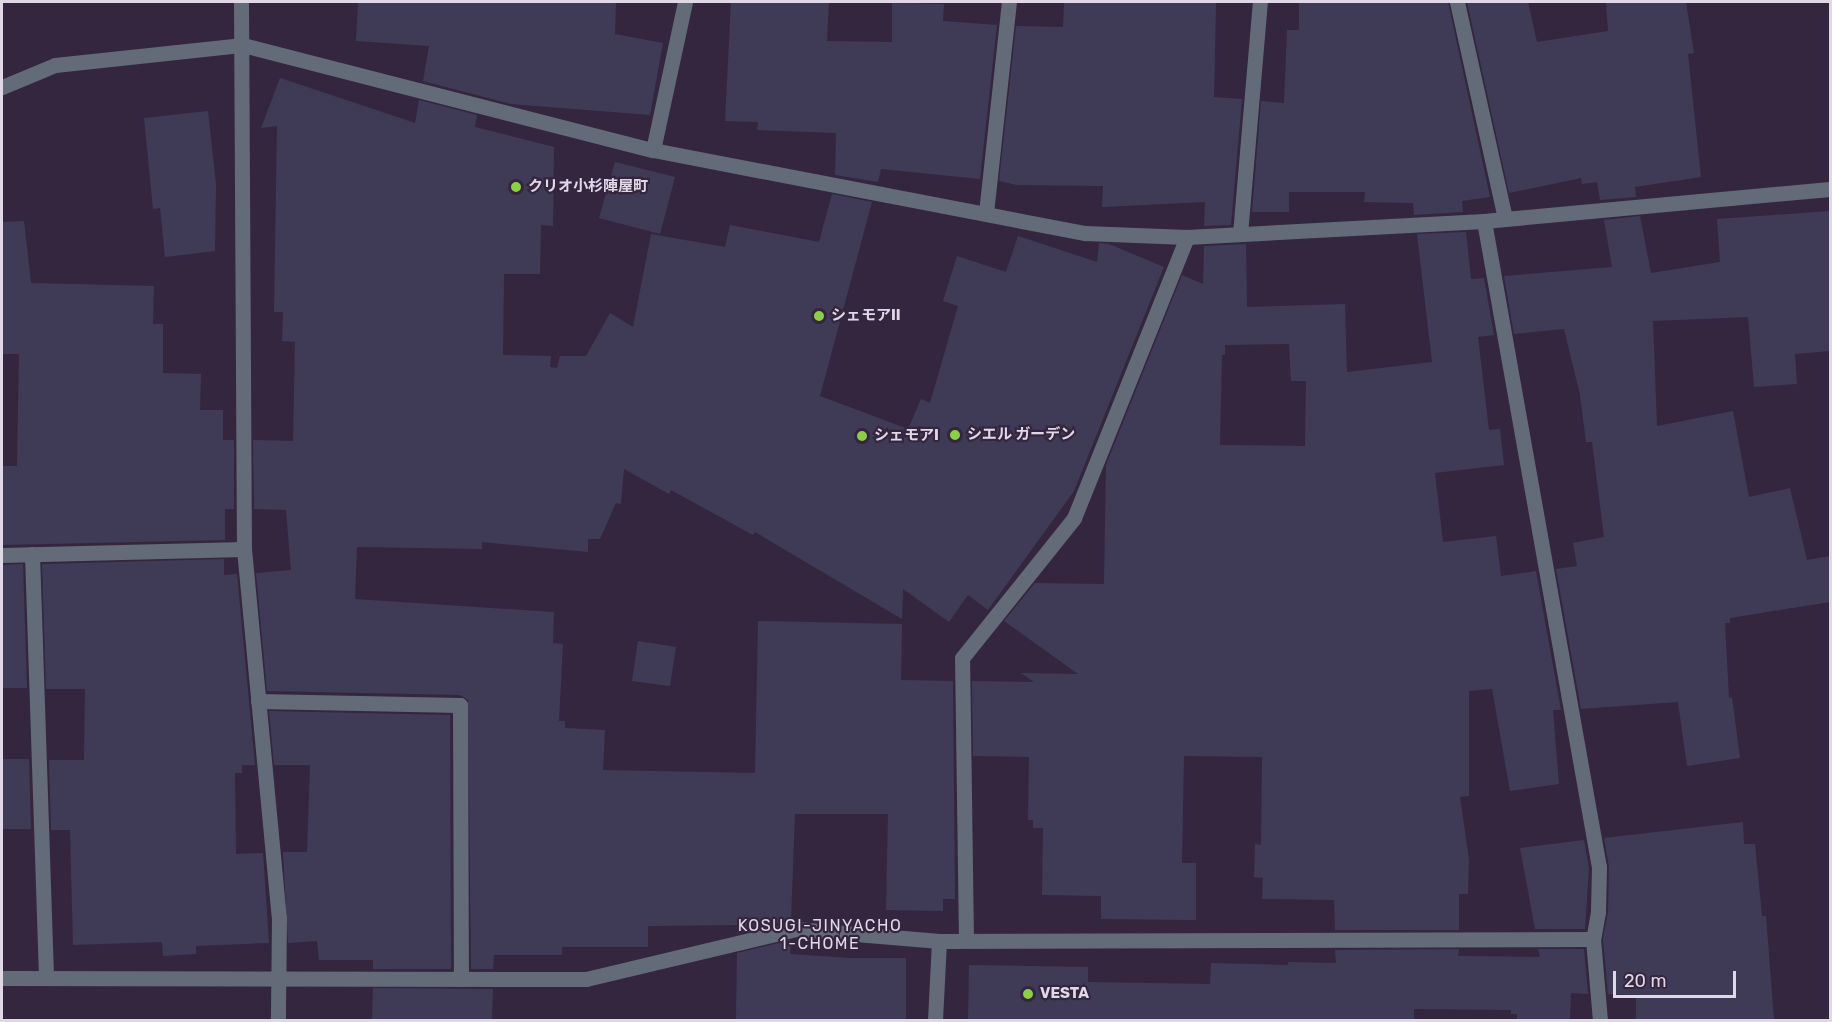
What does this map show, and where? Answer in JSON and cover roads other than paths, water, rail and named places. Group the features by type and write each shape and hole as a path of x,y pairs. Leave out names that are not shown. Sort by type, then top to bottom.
{"street":[{"path":"241,2 244,549 279,917 279,1020"},
{"path":"653,150 685,2"},
{"path":"986,213 1009,2"},
{"path":"1240,234 1260,2"},
{"path":"1457,2 1505,219"},
{"path":"2,87 55,65 243,45 653,150 1085,233 1187,237 1484,221 1830,189"},
{"path":"1484,221 1599,867 1598,912 1593,939 1600,1020"},
{"path":"966,940 962,658 1074,518 1187,237"},
{"path":"2,555 244,549"},
{"path":"32,554 46,978"},
{"path":"258,701 460,705 461,979"},
{"path":"2,978 586,979 796,929 939,940 1593,939"},
{"path":"935,1020 939,940"}],"place":[{"name":"クリオ小杉陣屋町","path":"516,187"},
{"name":"シェモアII","path":"819,316"},
{"name":"シエル ガーデン","path":"955,435"},
{"name":"シェモアI","path":"862,436"},
{"name":"VESTA","path":"1028,994"}],"district":[{"name":"KOSUGI-JINYACHO 1-CHOME","path":"820,935"}]}
